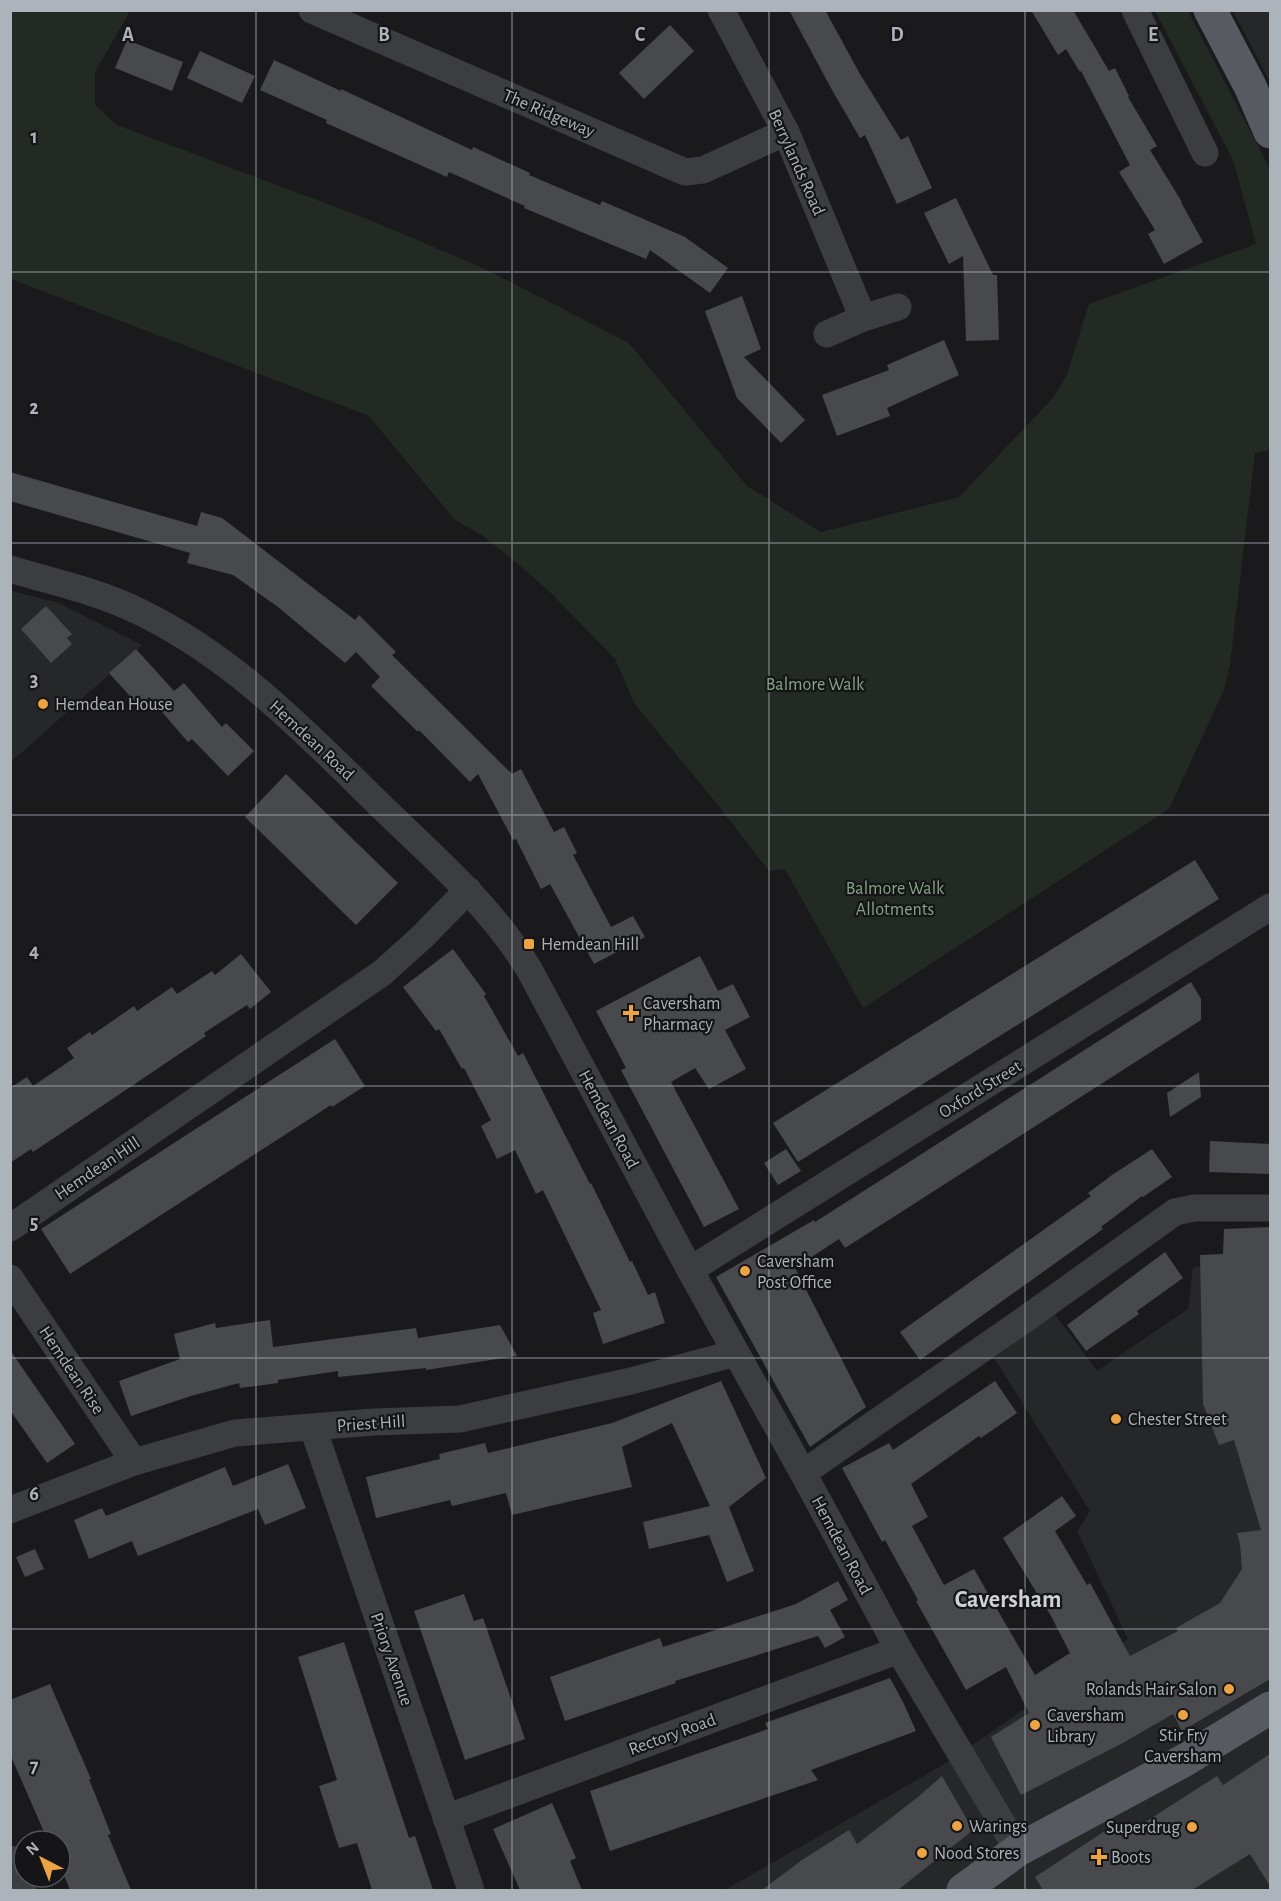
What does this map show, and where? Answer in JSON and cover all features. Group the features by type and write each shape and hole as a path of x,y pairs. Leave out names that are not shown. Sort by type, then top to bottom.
{"main road":[{"path":"1210,10 1250,86 1270,132"},
{"path":"963,1890 1018,1850 1185,1760 1270,1708"}],"street":[{"name":"The Ridgeway","path":"312,10 686,172 703,170 786,132"},
{"name":"Berrylands Road","path":"721,10 786,132 863,318"},
{"path":"1135,10 1205,153"},
{"path":"827,334 863,318 898,307"},
{"name":"Hemdean Road","path":"10,569 109,599 139,611 207,650 239,673 468,890 512,942 529,969 690,1270 899,1650 1018,1850"},
{"name":"Hemdean Hill","path":"10,1228 382,973 422,937 468,890"},
{"name":"Oxford Street","path":"690,1270 1270,907"},
{"path":"803,1473 1175,1212 1194,1208 1270,1208"},
{"name":"Hemdean Rise","path":"10,1278 134,1462"},
{"name":"Priest Hill","path":"10,1510 134,1462 235,1433 374,1422 460,1419 631,1381 736,1353"},
{"name":"Priory Avenue","path":"313,1428 471,1890"},
{"name":"Rectory Road","path":"446,1818 899,1650"},
{"path":"10,1859 23,1890"}],"shaded area":[{"path":"1233,11 1270,11 1270,82"},
{"name":"Hemdean House","path":"11,591 59,603 142,645 11,762"},
{"path":"1270,1261 1270,1890 725,1890 941,1766 1128,1639 1077,1531 1090,1511 994,1358 1054,1313 1097,1371 1188,1309 1193,1267"}],"green space":[{"name":"Balmore Walk","path":"10,11 130,11 95,72 95,105 117,125 365,218 483,268 629,343 747,486 821,532 959,497 1053,398 1067,374 1089,304 1256,244 1233,160 1155,11 1188,11 1270,169 1270,450 1255,453 1230,664 1224,690 1169,809 863,1008 785,869 769,871 634,703 615,659 550,592 518,564 483,536 454,519 369,416 11,279"}],"building":[{"path":"789,10 825,10 860,74 901,140 908,136 932,188 897,204 865,135 860,138"},
{"path":"1031,10 1073,10 1109,71 1115,68 1128,97 1157,146 1150,150 1203,242 1164,264 1148,234 1155,230 1119,172 1130,165 1081,71 1066,49 1058,55"},
{"path":"670,25 694,51 644,99 619,73"},
{"path":"127,40 183,62 172,91 115,68"},
{"path":"200,51 255,76 242,103 187,78"},
{"path":"274,60 472,150 473,147 530,173 529,175 600,205 602,201 685,237 728,268 710,293 650,250 646,259 524,208 525,206 449,172 447,177 326,123 327,120 260,90"},
{"path":"956,198 993,275 997,275 999,340 966,341 963,256 949,264 924,213"},
{"path":"742,296 761,349 744,357 805,420 781,443 737,398 705,311"},
{"path":"944,340 959,375 887,408 890,416 837,436 822,395 889,370 887,365"},
{"path":"10,472 197,526 201,512 222,518 355,620 359,615 396,652 392,655 512,774 521,769 554,832 564,827 577,853 573,855 611,927 633,916 645,937 594,964 550,884 541,889 516,839 513,840 478,774 470,782 419,730 418,732 371,686 380,677 356,652 345,663 278,607 233,575 187,563 190,553 10,501"},
{"path":"46,606 72,634 67,638 72,644 51,663 21,629"},
{"path":"136,649 174,691 184,683 222,727 226,723 254,751 228,776 192,739 188,742 149,697 139,706 109,673"},
{"path":"286,774 398,883 356,925 245,817"},
{"path":"1195,860 1219,899 798,1162 773,1123"},
{"path":"453,949 486,994 484,996 518,1056 523,1053 648,1295 655,1292 665,1323 603,1344 593,1313 601,1310 543,1190 536,1194 515,1150 497,1159 481,1126 491,1120 464,1068 462,1069 439,1029 436,1031 403,987"},
{"path":"241,954 271,992 250,1009 247,1005 204,1033 206,1036 33,1152 31,1149 10,1163 10,1088 27,1077 33,1086 74,1058 67,1048 90,1032 92,1035 134,1006 137,1011 172,987 177,994 212,971 215,975"},
{"path":"700,956 718,991 733,984 750,1017 725,1030 746,1069 709,1089 695,1068 671,1082 739,1209 704,1227 621,1070 626,1068 596,1011"},
{"path":"1191,982 1201,999 1201,1020 845,1248 839,1239 795,1268 866,1407 810,1447 716,1277 814,1220 815,1222"},
{"path":"335,1039 365,1086 332,1107 331,1105 70,1274 41,1229"},
{"path":"1199,1072 1201,1097 1170,1117 1167,1093"},
{"path":"1210,1141 1270,1144 1270,1174 1209,1172"},
{"path":"786,1149 801,1171 778,1185 764,1163"},
{"path":"1152,1149 1172,1177 1142,1196 1101,1227 1103,1229 920,1360 900,1332 1091,1196 1088,1193 1112,1175"},
{"path":"1270,1227 1270,1679 1182,1731 1173,1714 1121,1744 1021,1795 991,1737 1029,1713 1006,1667 966,1690 885,1540 882,1542 842,1468 889,1443 893,1450 995,1381 1017,1413 981,1438 979,1436 911,1484 928,1517 912,1526 944,1585 974,1569 1035,1675 1070,1653 1051,1616 1003,1538 1062,1496 1076,1516 1055,1531 1087,1585 1090,1583 1130,1656 1178,1631 1176,1628 1220,1603 1242,1569 1237,1533 1261,1530 1234,1440 1219,1445 1203,1404 1200,1255 1223,1254 1224,1229"},
{"path":"1165,1252 1183,1278 1137,1311 1139,1314 1086,1351 1067,1325"},
{"path":"270,1320 273,1347 416,1328 418,1338 500,1325 517,1356 426,1370 426,1368 338,1377 338,1371 240,1388 239,1383 131,1416 119,1381 180,1359 174,1334 215,1323 216,1328"},
{"path":"10,1350 75,1444 47,1463 10,1410"},
{"path":"721,1381 766,1478 729,1507 754,1571 727,1582 709,1535 649,1549 643,1522 710,1506 672,1423 622,1447 632,1487 512,1515 506,1493 452,1506 450,1500 376,1518 366,1477 440,1459 439,1454 485,1443 488,1453 612,1423"},
{"path":"288,1464 306,1508 265,1525 258,1509 138,1556 132,1541 89,1559 74,1520 102,1508 106,1516 225,1467 233,1486"},
{"path":"35,1549 44,1569 25,1577 16,1557"},
{"path":"838,1581 848,1600 830,1610 845,1637 825,1648 818,1636 675,1681 676,1683 565,1721 550,1677 660,1638 663,1647 796,1604"},
{"path":"464,1594 474,1621 483,1618 525,1739 465,1760 414,1611"},
{"path":"344,1642 409,1838 415,1836 433,1890 372,1890 357,1843 339,1848 319,1786 337,1780 298,1657"},
{"path":"890,1678 916,1731 811,1770 818,1780 610,1851 590,1791 768,1729 765,1723"},
{"path":"50,1684 91,1779 89,1779 111,1834 108,1835 131,1890 70,1890 72,1889 72,1829 43,1829 10,1754 10,1700"},
{"path":"1270,1754 1270,1886 1250,1854 1192,1890 1043,1890 1035,1877 1114,1825 1122,1837 1217,1776 1223,1785"},
{"path":"942,1776 973,1830 898,1890 762,1890 802,1860 849,1830 857,1844"},
{"path":"552,1803 576,1858 570,1861 582,1890 520,1890 493,1829"}],"place":[{"name":"Hemdean House","path":"43,704"},
{"name":"Hemdean Hill","path":"529,944"},
{"name":"Caversham Pharmacy","path":"631,1013"},
{"name":"Caversham Post Office","path":"745,1271"},
{"name":"Chester Street","path":"1116,1419"},
{"name":"Rolands Hair Salon","path":"1229,1689"},
{"name":"Stir Fry Caversham","path":"1183,1715"},
{"name":"Caversham Library","path":"1035,1725"},
{"name":"Warings","path":"957,1826"},
{"name":"Superdrug","path":"1192,1827"},
{"name":"Nood Stores","path":"922,1853"},
{"name":"Boots","path":"1099,1857"}],"district":[{"name":"Caversham","path":"1008,1599"}],"park label":[{"name":"Balmore Walk Allotments","path":"895,898"}]}
